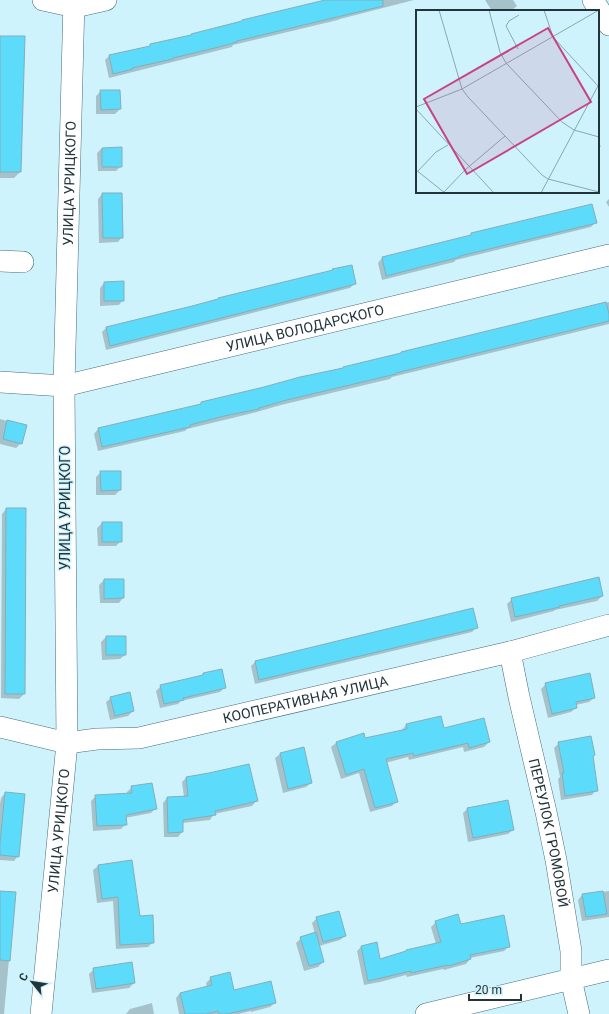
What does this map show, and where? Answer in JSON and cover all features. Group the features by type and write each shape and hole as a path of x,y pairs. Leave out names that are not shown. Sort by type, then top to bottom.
{"street":[{"path":"43,0 74,4 106,0"},
{"path":"593,0 609,26"},
{"name":"УЛИЦА УРИЦКОГО","path":"41,1014 67,743 64,386 74,4"},
{"name":"УЛИЦА ВОЛОДАРСКОГО","path":"0,382 64,386 609,255"},
{"path":"0,261 23,262"},
{"name":"КООПЕРАТИВНАЯ УЛИЦА","path":"0,727 67,743 97,739 139,738 510,652 609,625"},
{"name":"ПЕРЕУЛОК ГРОМОВОЙ","path":"510,652 556,860 571,951 571,979 578,1014"},
{"path":"426,1014 609,970"}],"building":[{"path":"325,0 383,0 383,6 237,41 113,74 109,55 150,46 150,44 191,35 242,20"},
{"path":"0,36 25,36 21,172 0,172"},
{"path":"100,90 120,90 121,109 101,110"},
{"path":"122,147 122,167 102,167 102,148"},
{"path":"102,193 122,193 123,238 103,238"},
{"path":"592,204 597,223 460,256 386,276 382,257 471,235 471,233"},
{"path":"352,265 356,284 110,346 106,327"},
{"path":"124,281 124,301 104,301 104,282"},
{"path":"606,302 609,321 287,400 259,409 190,425 190,427 102,447 98,428 201,404 201,402 300,377 343,368 401,352"},
{"path":"7,420 27,425 22,444 3,439"},
{"path":"100,471 121,471 121,490 101,491"},
{"path":"6,508 26,508 25,694 5,694"},
{"path":"102,522 122,522 122,542 102,542"},
{"path":"599,577 603,596 515,617 511,598"},
{"path":"104,579 124,579 124,598 104,599"},
{"path":"473,608 478,628 259,680 255,661"},
{"path":"106,636 126,636 126,655 106,655"},
{"path":"222,669 226,688 164,704 160,685"},
{"path":"590,673 595,698 576,702 577,708 552,714 545,683"},
{"path":"130,692 134,711 115,716 110,697"},
{"path":"441,716 444,728 484,718 490,742 469,748 468,743 414,756 413,753 386,759 398,802 375,808 364,769 346,775 336,742 364,733 365,738 407,729 406,724"},
{"path":"591,736 595,755 593,756 598,791 565,796 562,773 564,773 558,742"},
{"path":"304,747 312,783 288,789 280,753"},
{"path":"249,764 258,801 215,811 216,815 183,820 183,832 168,833 167,797 188,796 186,777"},
{"path":"152,783 157,809 126,815 127,825 97,826 95,795 132,793 131,786"},
{"path":"5,792 25,794 19,857 0,855"},
{"path":"508,800 514,830 473,838 467,808"},
{"path":"132,860 140,916 153,915 154,943 120,945 118,897 102,899 98,865"},
{"path":"0,891 16,892 10,961 0,960"},
{"path":"603,891 607,914 586,917 582,894"},
{"path":"339,911 346,936 323,942 316,917"},
{"path":"458,914 461,924 504,915 510,947 470,955 471,959 449,966 411,973 411,971 368,981 361,946 377,942 380,959 406,950 441,942 435,921"},
{"path":"316,932 324,962 309,966 300,937"},
{"path":"132,962 135,983 96,989 93,968"},
{"path":"230,972 234,990 271,981 276,1003 227,1014 219,1014 218,1011 206,1014 185,1014 180,993 212,985 210,977"}]}
